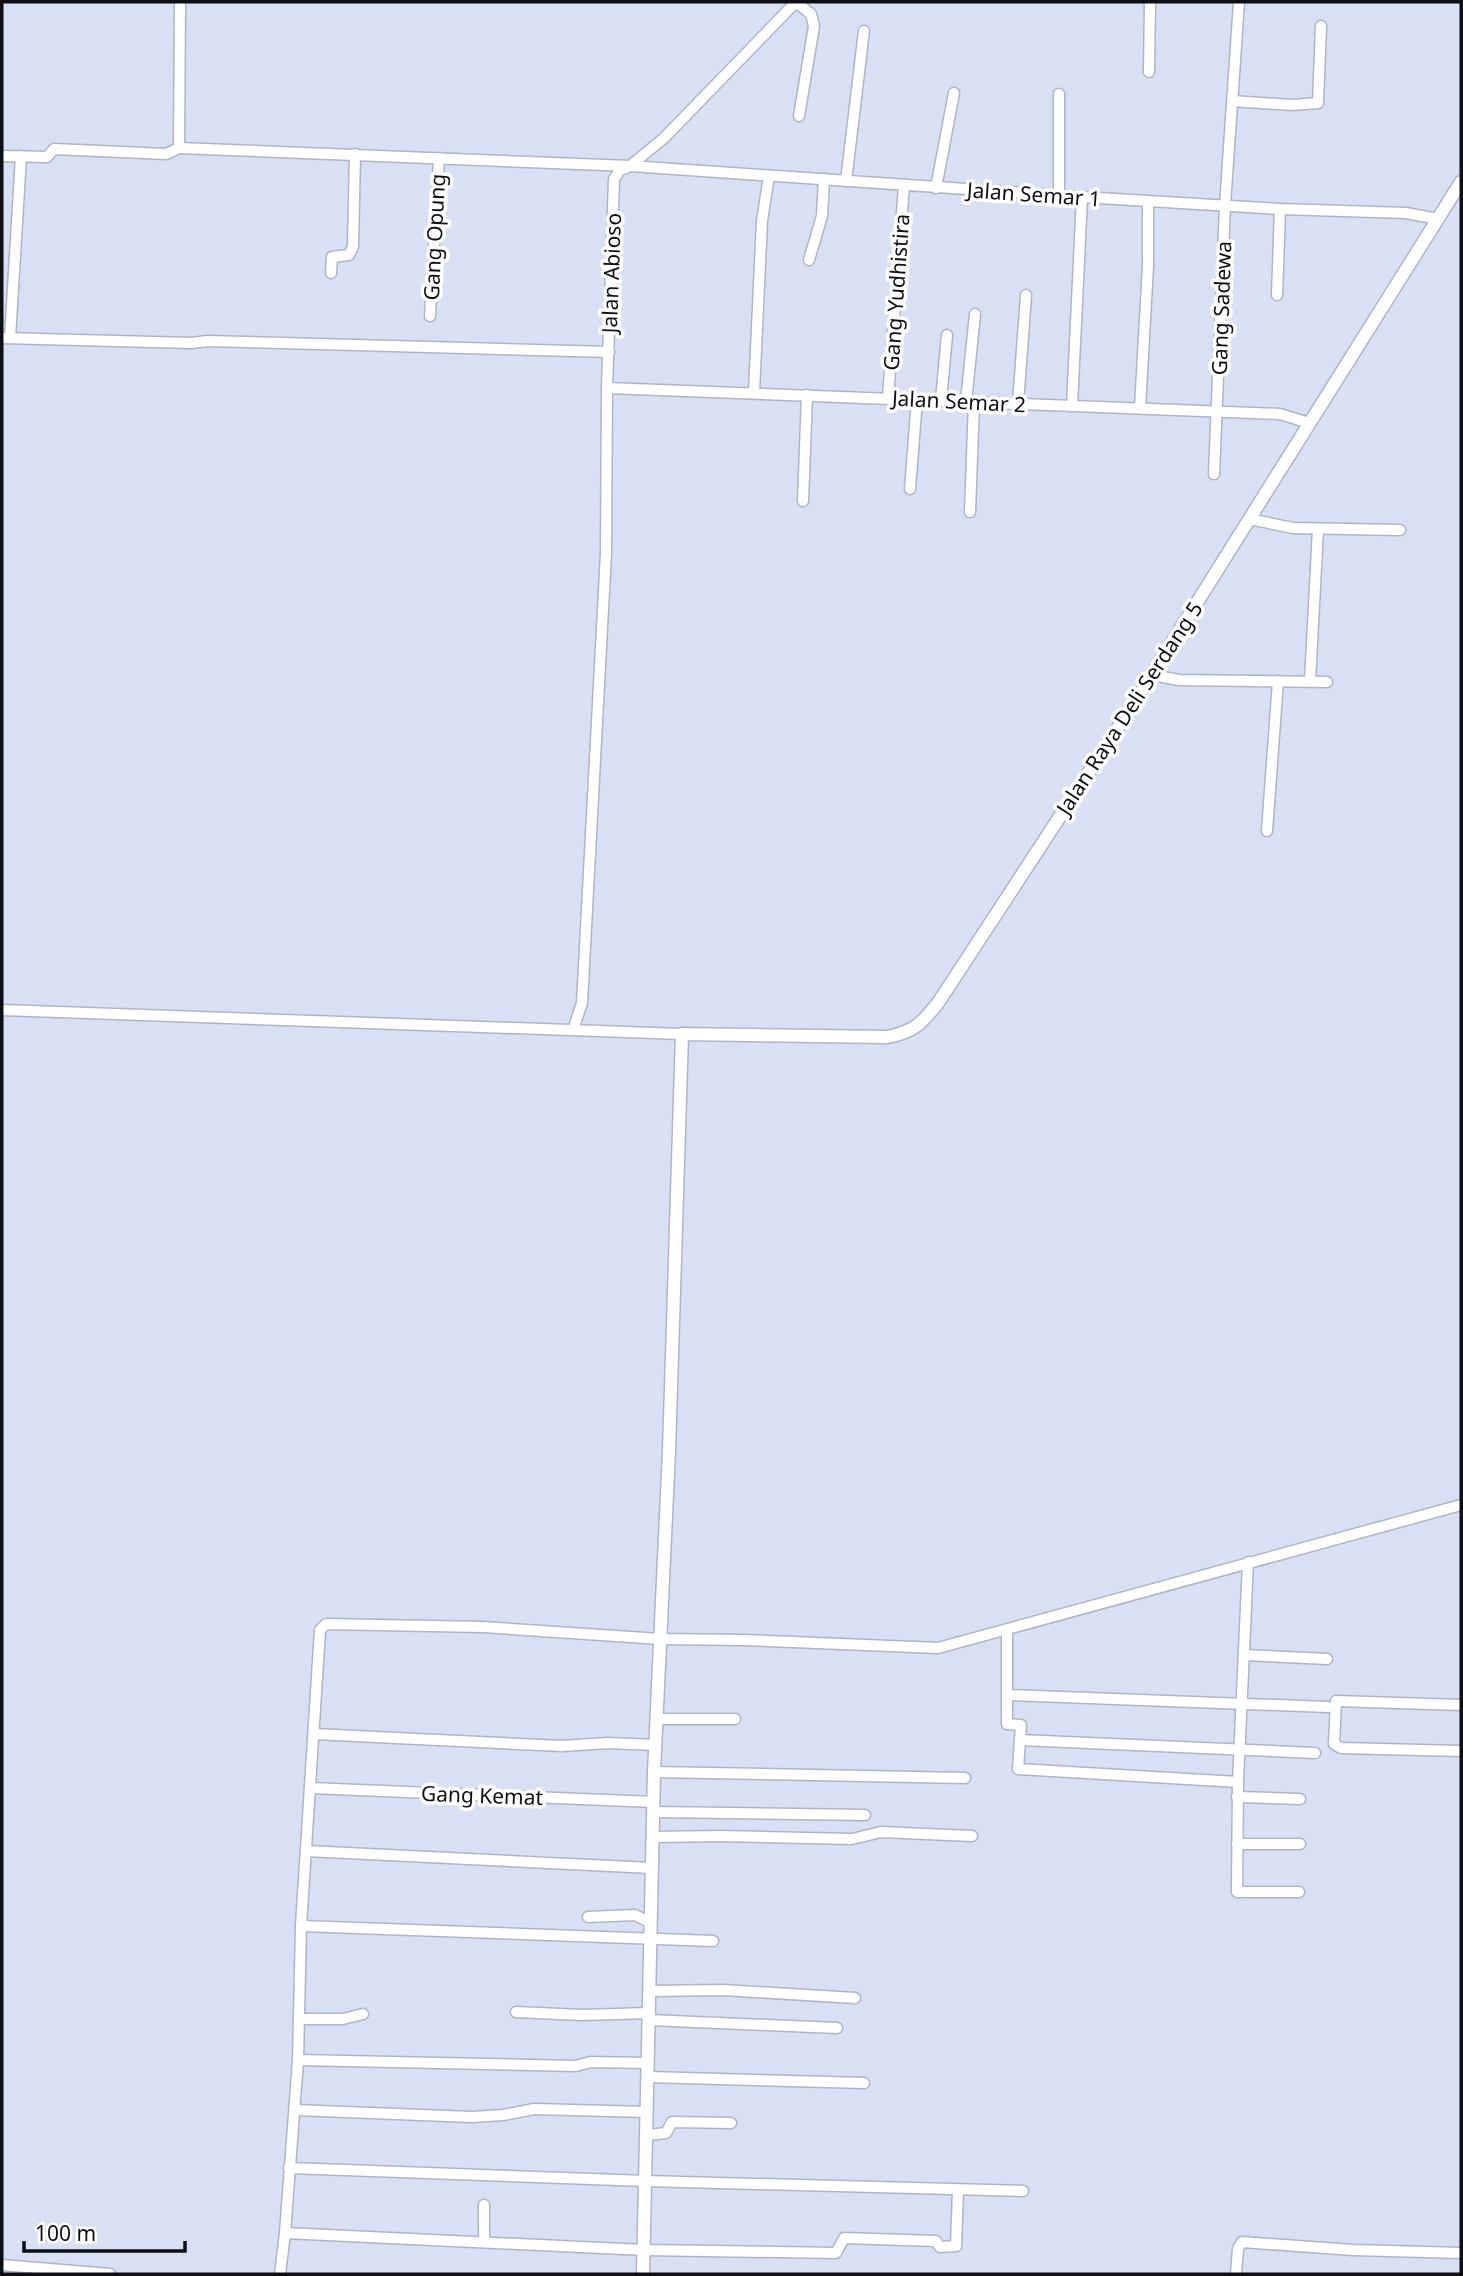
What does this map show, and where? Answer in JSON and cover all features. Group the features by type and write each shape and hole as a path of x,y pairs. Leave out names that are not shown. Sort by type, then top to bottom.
{"street":[{"path":"179,148 180,2"},
{"path":"796,2 811,14 814,26 799,116"},
{"name":"Jalan Abioso","path":"573,1030 582,1003 606,553 607,388 614,180 621,170 640,166 796,2"},
{"path":"1149,72 1150,2"},
{"name":"Gang Sadewa","path":"1214,474 1224,205 1240,2"},
{"path":"1232,101 1292,105 1318,103 1321,26"},
{"path":"846,181 864,31"},
{"path":"936,188 954,93"},
{"path":"1059,94 1059,196"},
{"name":"Jalan Semar 1","path":"21,156 47,157 54,149 166,154 179,148 640,166 904,186 1406,214 1434,218"},
{"path":"331,273 332,257 349,255 353,247 355,154"},
{"path":"2,156 21,156 6,338 609,352"},
{"name":"Gang Opung","path":"430,316 439,158"},
{"path":"754,393 762,220 769,176"},
{"path":"810,260 822,216 824,179"},
{"name":"Jalan Raya Deli Serdang 5","path":"682,1034 888,1037 918,1027 945,991 1154,670 1434,218 1461,182"},
{"name":"Gang Yudhistira","path":"888,397 904,186"},
{"path":"1072,406 1082,197"},
{"path":"1140,408 1148,266 1148,201"},
{"path":"1277,295 1280,209"},
{"path":"1018,404 1026,295"},
{"path":"970,512 970,402 975,314"},
{"path":"941,400 947,335"},
{"name":"Jalan Semar 2","path":"607,388 1280,414 1308,422"},
{"path":"803,501 807,395"},
{"path":"910,489 917,399"},
{"path":"1249,519 1293,528 1401,530"},
{"path":"1310,681 1318,529"},
{"path":"1154,670 1163,677 1179,680 1327,682"},
{"path":"1267,831 1278,681"},
{"path":"2,1010 682,1034 669,1451 654,1772 643,2274"},
{"path":"280,2274 295,2110 301,1926 320,1630 326,1624 483,1627 660,1639 929,1649 959,1644 1461,1504"},
{"path":"1248,1562 1237,1797 1237,1892 1299,1892"},
{"path":"1007,1630 1007,1724 1021,1725 1018,1769 1238,1782"},
{"path":"1244,1655 1327,1659"},
{"path":"1007,1695 1328,1707"},
{"path":"1461,1705 1336,1701 1334,1744 1341,1748 1461,1751"},
{"path":"656,1719 735,1719"},
{"path":"314,1734 562,1746 608,1743 656,1745"},
{"path":"1020,1740 1315,1753"},
{"path":"654,1772 965,1778"},
{"name":"Gang Kemat","path":"310,1788 654,1807 865,1815"},
{"path":"1237,1797 1300,1799"},
{"path":"653,1838 722,1836 852,1839 881,1832 972,1836"},
{"path":"1237,1844 1300,1844"},
{"path":"306,1851 652,1868"},
{"path":"588,1917 635,1915 651,1923"},
{"path":"301,1926 713,1941"},
{"path":"650,1991 723,1990 855,1998"},
{"path":"516,2012 837,2028"},
{"path":"299,2019 343,2019 363,2014"},
{"path":"298,2060 576,2066 590,2062 648,2063"},
{"path":"648,2077 864,2083"},
{"path":"295,2110 472,2117 534,2109 648,2112"},
{"path":"647,2135 666,2133 672,2122 731,2123"},
{"path":"289,2168 1023,2191"},
{"path":"285,2233 644,2250 836,2253 844,2238 936,2241 940,2246 956,2246 958,2190"},
{"path":"484,2205 484,2242"},
{"path":"1236,2274 1238,2249 1242,2242 1353,2250 1461,2253"},
{"path":"2,2265 110,2274"}]}
